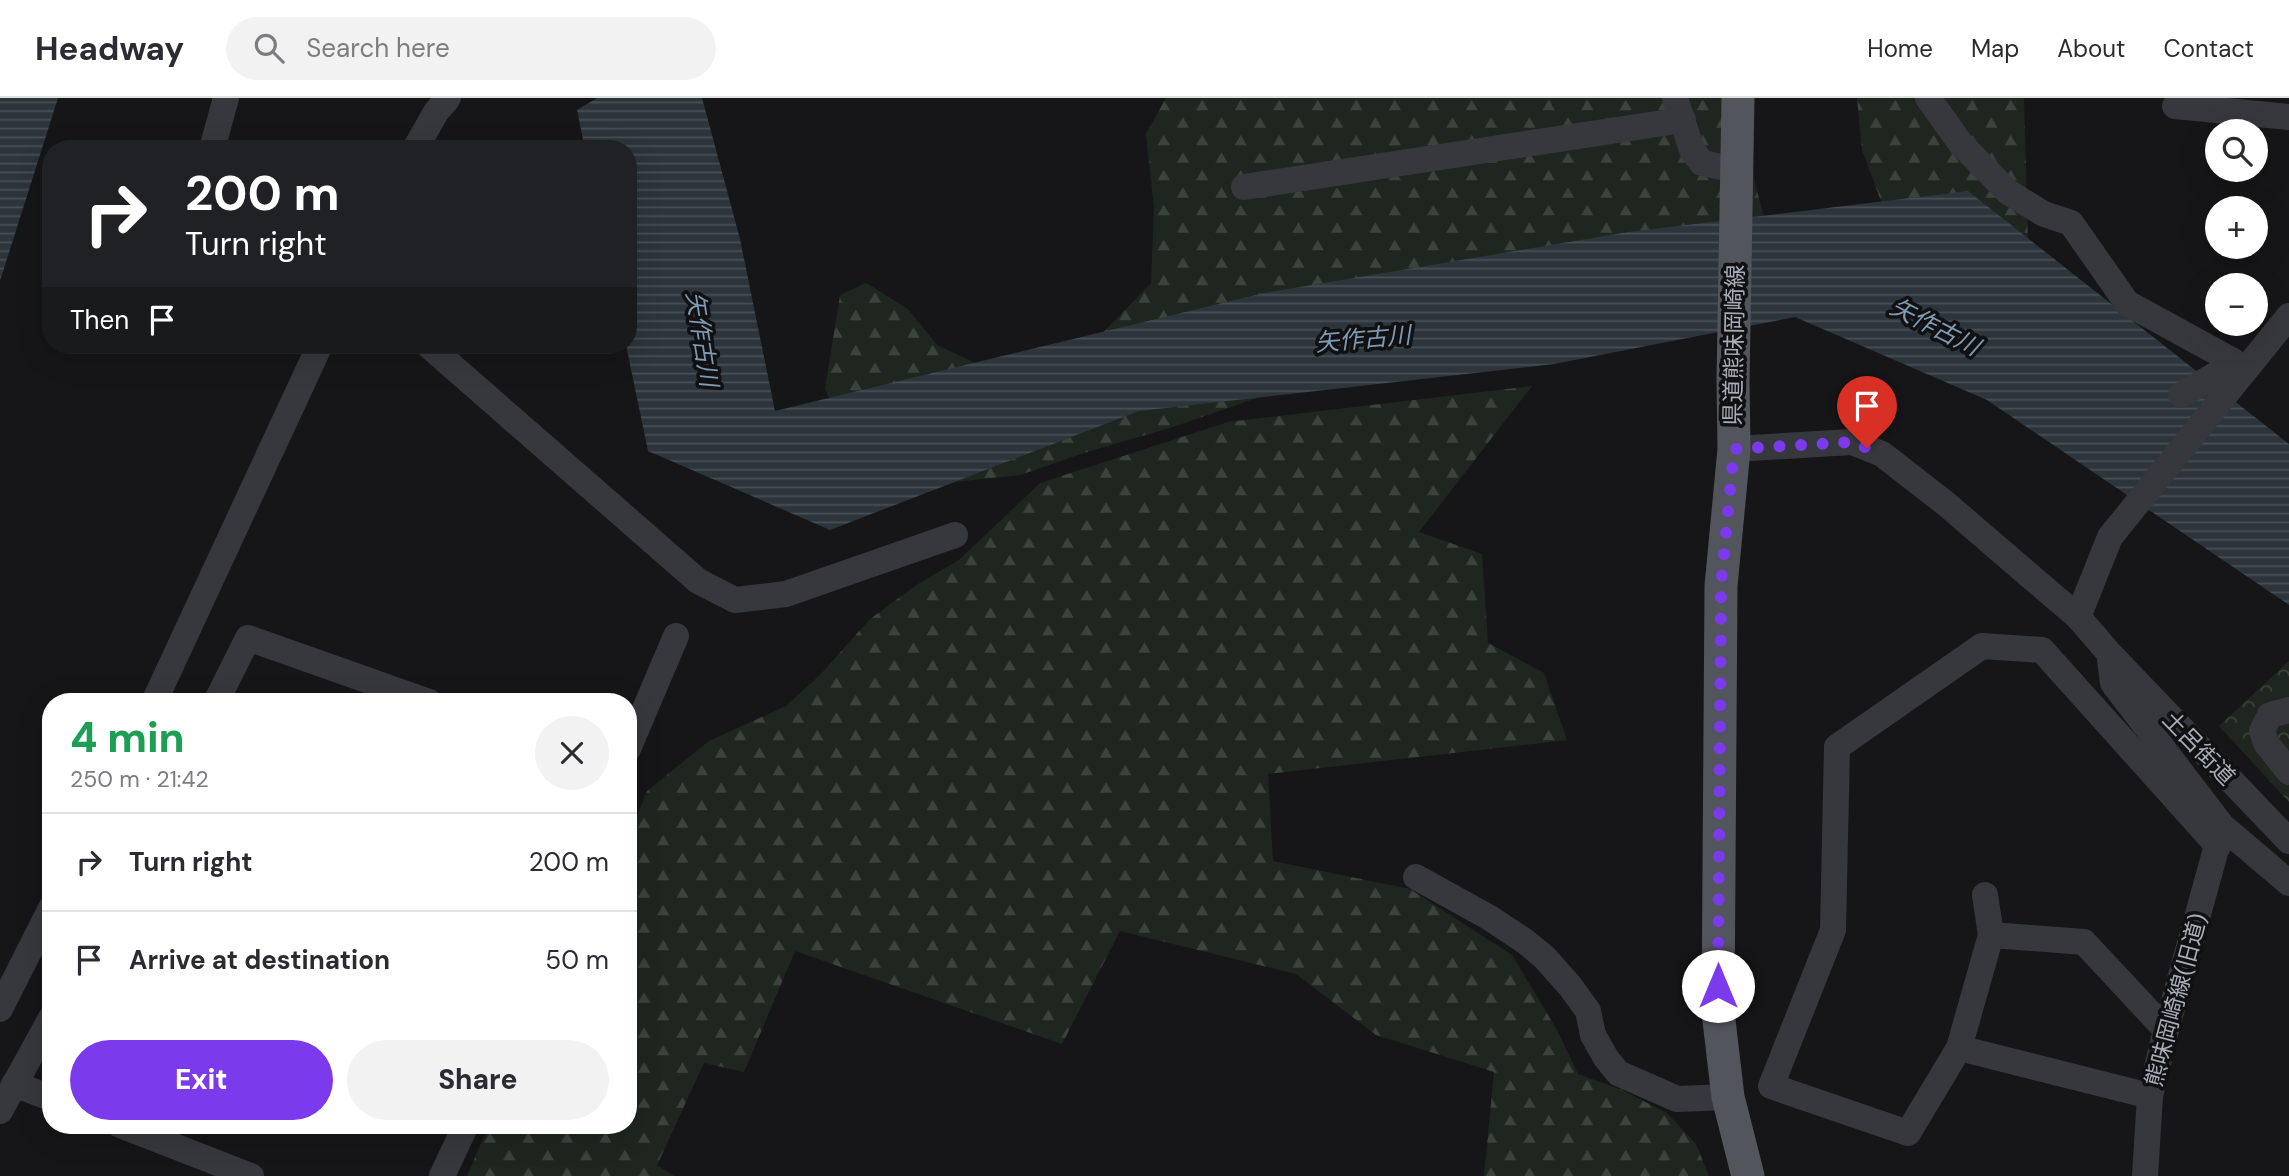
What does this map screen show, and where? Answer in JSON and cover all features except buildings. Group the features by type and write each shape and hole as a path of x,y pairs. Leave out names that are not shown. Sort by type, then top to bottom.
{"main road":[{"name":"県道熊味岡崎線","path":"1738,98 1734,449 1721,600 1718,1012 1728,1097 1748,1176"}],"street":[{"path":"214,140 226,98"},
{"path":"420,140 436,112 448,98"},
{"path":"1928,98 1961,144 2008,192 2044,214 2071,223 2127,303 2239,364"},
{"path":"2175,106 2289,117"},
{"path":"1244,187 1679,109 1692,150 1702,163 1737,170"},
{"path":"2078,617 2110,537 2239,364 2289,316"},
{"path":"158,693 316,354"},
{"path":"438,354 698,581 735,600 786,594 955,535"},
{"path":"2181,394 2239,364"},
{"name":"土呂街道","path":"1734,449 1852,442 1882,454 1945,503 2078,617 2289,841"},
{"path":"637,728 676,636"},
{"path":"220,693 248,638 404,693"},
{"path":"1985,895 1992,935 1959,1048 1908,1133 1771,1086 1833,930 1837,747 1982,646 2042,650 2220,836 2289,883"},
{"path":"2110,654 2113,683 2220,836"},
{"path":"2289,710 2270,715 2262,731 2266,743 2289,772"},
{"name":"熊味岡崎線(旧道)","path":"2145,1176 2150,1096 2220,836"},
{"path":"1416,877 1490,918 1545,958 1588,1011 1592,1035 1618,1073 1677,1099 1728,1097"},
{"path":"0,1009 42,926"},
{"path":"1992,935 2084,942 2166,1030"},
{"path":"0,1111 42,1034"},
{"path":"1959,1048 2150,1096"},
{"path":"14,1084 42,1095"},
{"path":"143,1134 251,1176"},
{"path":"442,1176 462,1134"}],"green space":[{"path":"1166,98 1738,98 1756,187 1772,248 1358,363 1173,427 1020,475 946,483 852,442 825,389 840,295 866,283 908,309 937,345 1014,381 1088,348 1151,283 1154,208 1146,134"},
{"path":"1857,98 2024,98 2028,241 1888,220 1862,150"},
{"path":"1532,386 1419,532 1482,554 1488,643 1544,673 1567,740 1268,774 1273,861 1410,889 1512,955 1557,1030 1578,1074 1622,1090 1667,1113 1696,1144 1709,1176 1484,1176 1494,1072 1376,1035 1296,974 1120,931 1062,1044 795,951 744,1072 704,1063 657,1165 674,1176 467,1176 485,1134 637,1134 637,816 647,791 709,741 786,706 820,675 870,619 918,584 959,560 1040,483 1228,422"},
{"path":"2289,661 2289,802 2219,726"}],"water":[{"path":"0,98 58,98 45,140 42,140 42,148 0,281"},
{"name":"矢作古川","path":"597,98 702,98 740,239 775,411 1264,293 1628,232 1968,191 2289,444 2289,605 1987,400 1795,317 1554,364 1139,411 830,530 648,451 628,354 637,354 637,140 583,140 577,110"}],"route":[{"path":"1718,986 1721,586 1734,449 1852,442 1867,448"}]}
